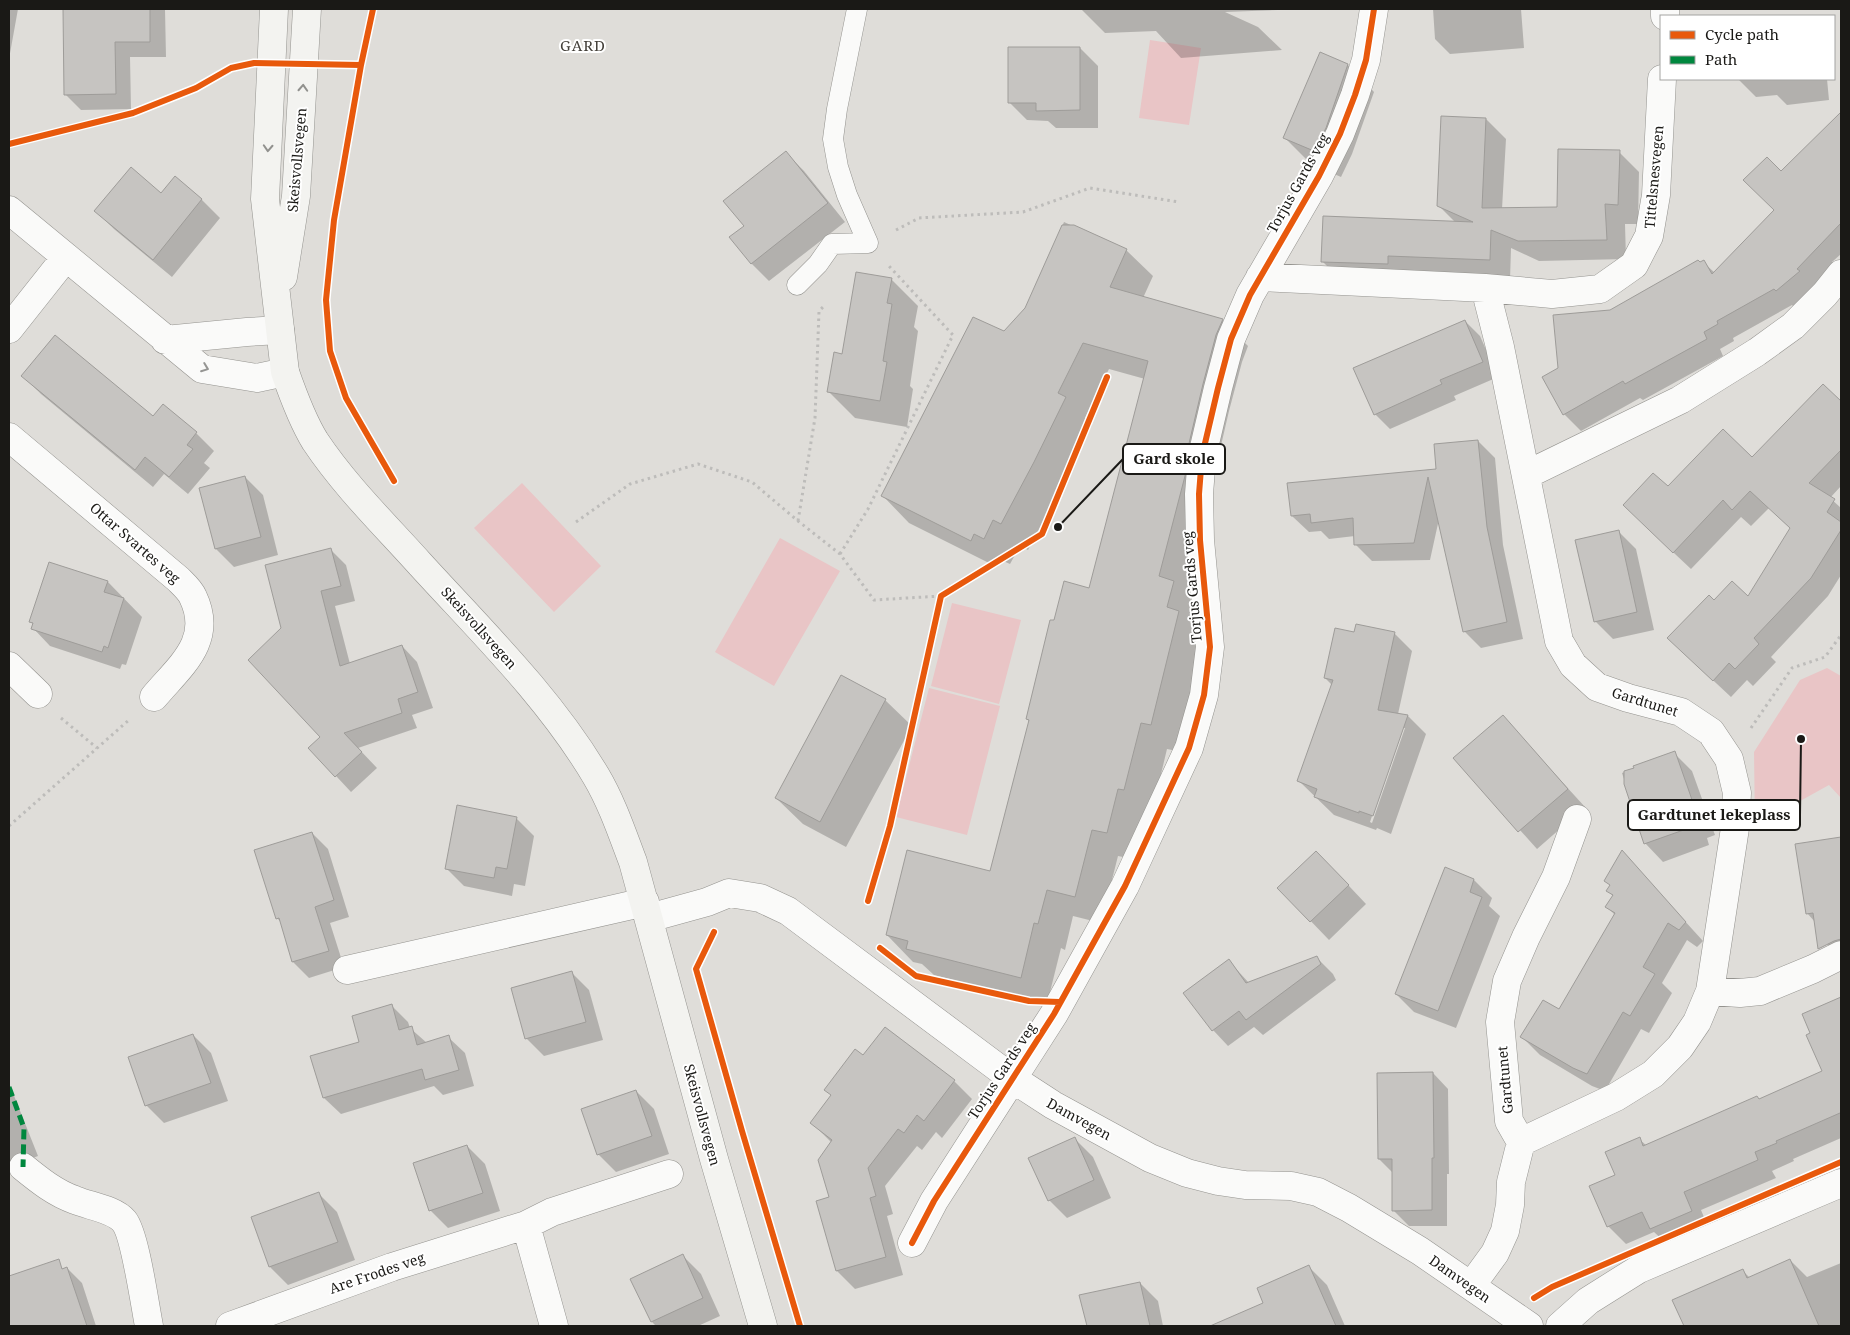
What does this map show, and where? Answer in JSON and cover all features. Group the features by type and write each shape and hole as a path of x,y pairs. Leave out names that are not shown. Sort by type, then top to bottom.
{"main road":[{"name":"Skeisvollsvegen","path":"274,9 265,199 285,372 292,393 314,440 351,488 514,667 569,734 597,778 634,862 714,1159 763,1326"},
{"name":"Skeisvollsvegen","path":"279,320 296,196 307,9"}],"street":[{"name":"Torjus Gards veg","path":"912,1243 934,1202 1054,1014 1124,886 1189,748 1204,695 1210,647 1200,540 1199,494 1202,456 1231,339 1250,295 1319,176 1340,134 1366,60 1374,9"},
{"name":"Tittelsnesvegen","path":"1485,288 1552,294 1600,289 1634,265 1649,236 1656,195 1662,80"},
{"path":"9,210 202,369 257,378 285,372"},
{"path":"9,329 66,257"},
{"path":"1526,475 1680,400 1757,352 1793,326 1825,294 1841,274"},
{"path":"1260,277 1485,288"},
{"name":"Gardtunet","path":"1485,288 1500,347 1559,640 1573,664 1597,687 1628,698 1681,712 1711,732 1729,759 1737,793 1735,828 1710,991 1697,1022 1684,1040 1653,1074 1616,1097 1521,1142 1509,1121 1500,1022 1507,981 1526,937 1556,877 1577,820"},
{"path":"165,340 247,332 279,320"},
{"name":"Ottar Svartes veg","path":"9,437 178,579 192,596 199,617 199,637 191,654 154,697"},
{"path":"9,666 38,694"},
{"name":"Damvegen","path":"647,910 707,902 729,893 760,898 788,911 1013,1079 1053,1105 1150,1158 1187,1173 1218,1181 1245,1185 1291,1186 1318,1192 1349,1208 1412,1246 1529,1326"},
{"path":"347,970 647,910"},
{"path":"1710,991 1740,993 1760,991 1841,955"},
{"path":"1471,1286 1495,1253 1505,1231 1510,1204 1511,1182 1521,1142"},
{"path":"23,1167 49,1188 74,1200 109,1212 124,1221 133,1244 149,1326"},
{"name":"Are Frodes veg","path":"230,1326 392,1266 526,1225 552,1212 669,1174"},
{"path":"1560,1326 1588,1301 1638,1269 1841,1183"},
{"path":"526,1225 554,1326"}],"lane":[{"path":"797,285 818,264 832,244 868,243 847,196 838,167 833,138 857,9"}],"path":[{"path":"840,554 868,509 953,335 868,243 919,218 1023,212 1090,188 1180,202"},
{"path":"798,521 815,418 820,311 825,304"},
{"path":"576,522 630,484 698,464 752,482 840,554 874,600 941,596 949,591"},
{"path":"938,606 941,596"},
{"path":"1729,759 1792,668 1825,657 1841,635"},
{"path":"38,694 53,711 97,748"},
{"path":"9,826 154,697"}],"shaded area":[{"path":"1150,40 1201,48 1189,125 1139,118"},
{"path":"522,483 601,566 554,612 474,528"},
{"path":"780,538 840,571 774,686 715,652"},
{"path":"952,603 1021,620 999,704 931,686"},
{"path":"1827,668 1841,676 1841,798 1829,785 1755,826 1754,752 1800,680"},
{"path":"929,688 1000,706 967,835 896,817"}],"building":[{"path":"63,9 150,9 150,42 115,42 116,94 64,95"},
{"path":"1008,47 1080,47 1080,110 1036,111 1036,103 1008,103"},
{"path":"1320,52 1348,64 1326,128 1314,151 1283,138"},
{"path":"1841,112 1841,223 1797,269 1800,271 1776,291 1774,289 1717,321 1718,324 1704,332 1707,339 1625,384 1623,381 1563,415 1542,377 1558,368 1553,315 1610,310 1698,260 1700,262 1704,260 1712,274 1774,210 1743,180 1767,157 1781,171"},
{"path":"1441,116 1486,118 1482,208 1557,207 1558,149 1620,150 1618,205 1605,204 1607,240 1518,241 1491,230 1490,260 1388,256 1388,264 1321,262 1323,216 1473,222 1437,206"},
{"path":"786,151 828,203 751,264 729,237 744,226 723,201"},
{"path":"131,167 161,193 175,176 202,199 153,260 94,211"},
{"path":"1062,225 1074,225 1127,249 1110,287 1223,319 1216,335 1203,384 1187,452 1185,476 1159,576 1174,581 1167,607 1179,611 1151,725 1141,723 1124,790 1118,789 1107,833 1092,830 1075,897 1047,890 1038,924 1034,923 1021,978 906,949 908,941 886,935 907,850 990,871 1029,720 1026,719 1050,620 1054,620 1064,581 1089,588 1148,361 1083,343 1058,393 1066,397 1034,462 1001,524 993,520 984,539 974,534 971,541 881,496 973,317 1004,331 1025,308"},
{"path":"856,272 892,278 887,303 892,304 883,361 887,362 880,401 827,392 834,352 842,354"},
{"path":"1465,320 1483,362 1440,380 1442,384 1374,415 1353,368"},
{"path":"55,335 153,416 163,404 197,432 187,445 193,449 169,477 145,457 135,470 21,376"},
{"path":"1823,384 1841,401 1841,450 1809,483 1835,499 1827,512 1841,522 1841,530 1811,578 1754,638 1759,644 1735,669 1729,663 1713,681 1667,638 1709,595 1714,600 1732,581 1748,596 1790,528 1750,491 1732,510 1723,500 1673,553 1623,505 1653,473 1668,486 1723,429 1752,457"},
{"path":"1478,440 1487,527 1507,622 1463,632 1428,477 1414,543 1354,545 1353,518 1311,523 1310,514 1291,516 1287,483 1436,469 1434,444"},
{"path":"245,476 261,537 215,549 199,488"},
{"path":"1619,530 1637,612 1594,622 1575,540"},
{"path":"331,548 341,586 321,591 340,666 402,645 418,692 398,699 402,713 344,733 362,752 335,777 308,748 320,737 248,660 281,628 265,565"},
{"path":"49,562 108,581 104,592 124,598 108,648 104,646 102,652 31,629 33,623 29,622"},
{"path":"1356,624 1395,632 1378,710 1408,715 1373,816 1314,797 1317,789 1297,781 1333,680 1324,678 1335,628 1354,632"},
{"path":"841,675 886,699 820,822 775,798"},
{"path":"1503,715 1568,789 1518,832 1453,758"},
{"path":"1675,751 1698,817 1690,820 1692,827 1644,844 1624,784 1624,771"},
{"path":"457,805 517,817 507,869 496,867 494,878 445,869"},
{"path":"312,832 334,900 315,907 329,951 292,962 279,918 276,919 254,850"},
{"path":"1841,837 1841,939 1818,949 1813,913 1806,914 1795,844"},
{"path":"1622,850 1686,922 1679,930 1668,923 1643,967 1655,974 1630,1016 1623,1012 1587,1074 1573,1068 1520,1037 1543,1000 1559,1009 1615,913 1605,907 1613,895 1606,891 1610,885 1604,881"},
{"path":"1316,851 1349,885 1310,922 1277,888"},
{"path":"1445,867 1474,879 1470,892 1482,897 1438,1011 1395,994"},
{"path":"1317,956 1321,964 1246,1020 1239,1011 1212,1031 1183,993 1229,959 1246,983"},
{"path":"572,971 586,1022 525,1039 511,988"},
{"path":"1841,997 1841,1114 1776,1141 1777,1143 1755,1152 1758,1160 1684,1192 1692,1211 1650,1229 1642,1212 1607,1227 1589,1186 1615,1175 1605,1152 1640,1137 1643,1146 1757,1096 1759,1099 1822,1071 1806,1035 1810,1033 1802,1014"},
{"path":"392,1004 399,1030 412,1026 417,1045 449,1035 459,1070 425,1080 422,1069 323,1098 310,1056 359,1042 352,1016"},
{"path":"885,1027 955,1080 924,1121 917,1115 904,1133 898,1129 868,1168 876,1196 870,1198 886,1257 836,1271 816,1201 829,1197 818,1160 832,1140 810,1123 831,1095 824,1090 855,1049 863,1055"},
{"path":"193,1034 211,1083 145,1106 128,1057"},
{"path":"1433,1072 1434,1158 1432,1158 1432,1210 1392,1211 1392,1159 1378,1159 1377,1073"},
{"path":"636,1090 652,1136 597,1155 581,1109"},
{"path":"1075,1137 1094,1180 1048,1201 1028,1158"},
{"path":"467,1145 483,1193 429,1211 413,1163"},
{"path":"319,1192 338,1242 269,1267 251,1217"},
{"path":"683,1254 703,1298 651,1322 630,1279"},
{"path":"59,1259 62,1269 67,1267 87,1326 9,1326 9,1276"},
{"path":"1790,1259 1819,1326 1684,1326 1672,1300 1743,1269 1747,1278"},
{"path":"1309,1265 1336,1326 1210,1326 1263,1303 1257,1288"},
{"path":"1140,1282 1150,1326 1087,1326 1079,1295"}],"marked path":[{"path":"9,1087 24,1128 23,1167"}],"cycle path":[{"path":"373,9 361,65 334,220 326,300 330,351 346,398 394,481"},
{"path":"912,1243 934,1201 1054,1014 1125,886 1189,748 1204,695 1210,647 1200,540 1199,494 1202,456 1218,388 1231,339 1250,295 1319,176 1340,134 1366,60 1374,9"},
{"path":"9,144 133,113 196,88 231,68 254,63 361,65"},
{"path":"868,901 890,826 941,596 1042,534 1107,377"},
{"path":"714,932 696,969 800,1326"},
{"path":"880,948 916,976 1029,1001 1060,1002"},
{"path":"1534,1298 1552,1287 1841,1162"}],"place":[{"name":"Gard skole","path":"1058,527"},
{"name":"Gardtunet lekeplass","path":"1801,739"}],"district":[{"name":"GARD","path":"583,46"}]}
